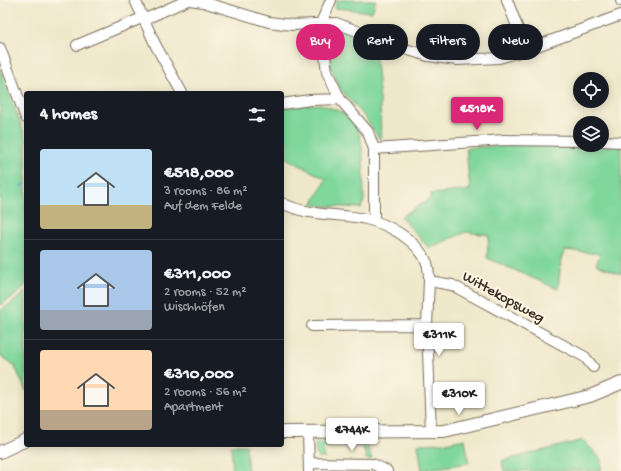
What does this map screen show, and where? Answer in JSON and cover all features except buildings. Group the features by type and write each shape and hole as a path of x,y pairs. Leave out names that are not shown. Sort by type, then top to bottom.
{"main road":[{"path":"284,432 430,432 466,426 590,396 621,383"},
{"path":"0,452 24,441"}],"street":[{"path":"135,0 156,46 181,91"},
{"path":"77,45 189,0 203,2 269,22 292,25 336,23 399,47 428,56 457,60 488,59"},
{"path":"331,0 321,23 327,72 340,99 368,132 374,149 374,221"},
{"path":"507,0 516,24"},
{"path":"543,44 621,15"},
{"path":"0,48 24,113"},
{"path":"284,104 310,100 340,99"},
{"path":"374,149 504,140 573,141"},
{"path":"609,141 621,142"},
{"path":"284,203 307,212 361,218 374,221 396,232 413,244 427,263 429,281 427,325 430,432"},
{"name":"Wittekopsweg","path":"429,281 452,285 585,357 593,367"},
{"path":"312,326 427,325"},
{"path":"308,432 309,467 373,464 387,471"}],"green space":[{"path":"337,0 376,0 372,12 335,8"},
{"path":"345,31 353,34 353,60 376,60 380,101 381,141 364,116 340,89 331,67 330,60 345,60"},
{"path":"0,68 24,134 24,287 16,295 0,305"},
{"path":"320,104 346,115 353,121 360,137 362,148 364,201 361,208 312,205 326,179 284,157 284,107"},
{"path":"524,145 573,146 573,152 609,152 609,146 621,146 621,274 596,265 600,254 565,250 561,259 558,289 487,258 489,235 466,232 429,248 401,217 431,198 431,194 470,190 466,148"},
{"path":"24,293 24,387 14,365 0,355 0,311"},
{"path":"465,439 469,463 422,470 418,444 445,443"},
{"path":"583,440 601,459 601,471 504,471 502,461"},
{"path":"316,443 364,443 368,447 372,459 367,460 363,447 353,445 332,446 322,449 325,458 319,458 315,451"},
{"path":"231,447 246,447 248,471 233,471"}]}
